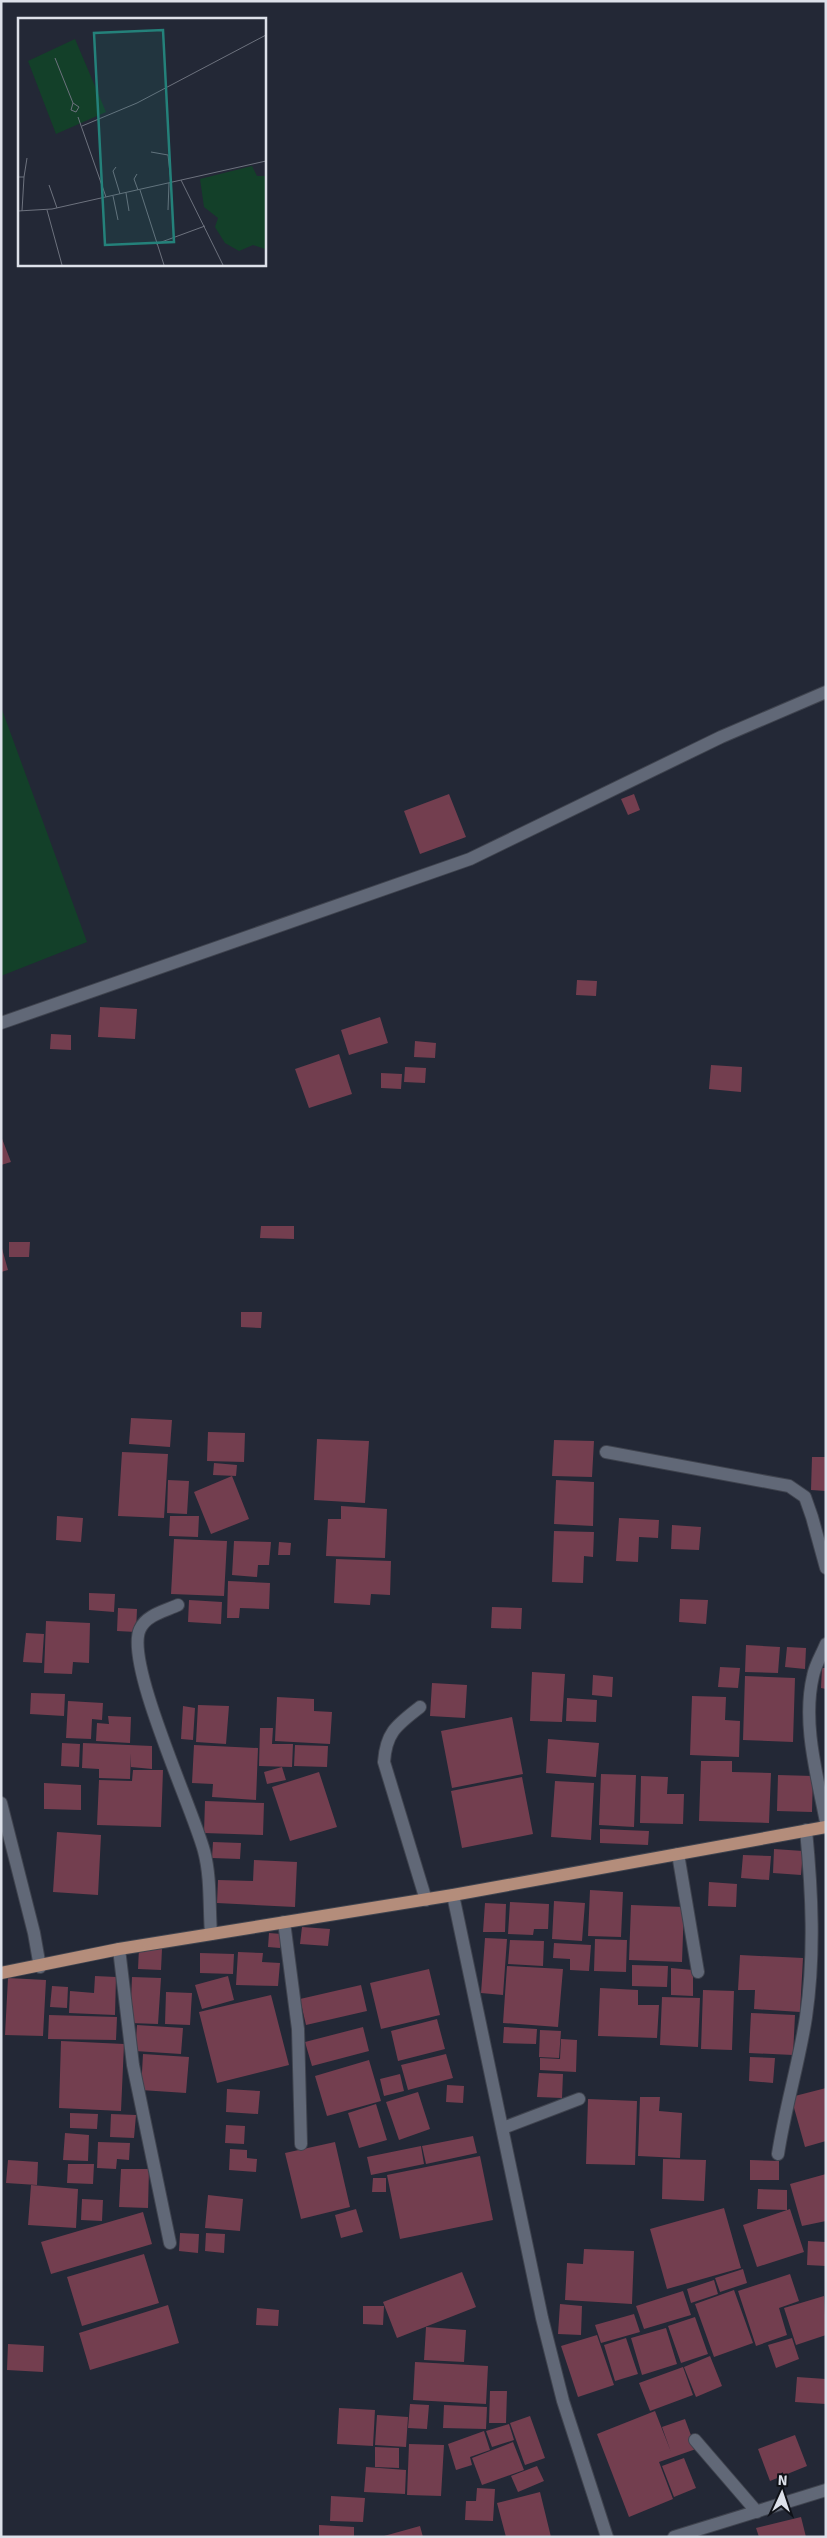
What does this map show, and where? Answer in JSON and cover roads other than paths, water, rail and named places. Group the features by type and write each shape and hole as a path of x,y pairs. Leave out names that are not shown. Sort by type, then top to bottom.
{"main road":[{"path":"1,1973 40,1967 119,1949 426,1900 826,1827"}],"street":[{"path":"1,1023 470,859 721,737 826,692"},
{"path":"606,1452 789,1486 805,1497 826,1568"},
{"path":"178,1605 150,1617 140,1629 138,1651 155,1720 204,1852 211,1934"},
{"path":"826,1644 813,1675 809,1703 812,1749 826,1822"},
{"path":"420,1707 394,1727 385,1746 384,1762 426,1900"},
{"path":"1,1803 34,1933 40,1967"},
{"path":"778,2154 784,2114 806,2016 810,1976 811,1885 806,1830"},
{"path":"678,1854 698,1972"},
{"path":"453,1895 504,2128 542,2318 559,2383 607,2537"},
{"path":"284,1922 298,2029 301,2144"},
{"path":"119,1949 133,2066 170,2243"},
{"path":"504,2128 579,2099"},
{"path":"696,2440 756,2512"},
{"path":"674,2537 826,2490"}]}
